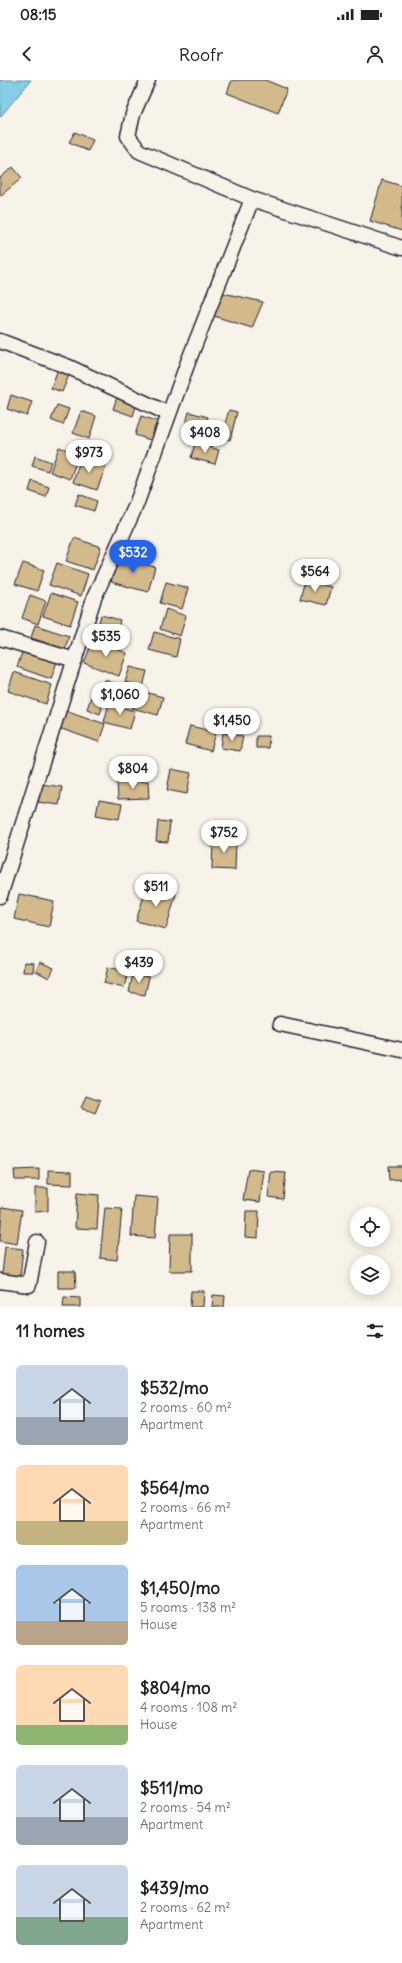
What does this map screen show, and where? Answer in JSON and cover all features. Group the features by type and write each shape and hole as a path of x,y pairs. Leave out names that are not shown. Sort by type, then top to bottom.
{"street":[{"path":"148,80 133,114 128,136 139,151 252,200 402,248"},
{"path":"0,896 94,598 136,505 169,414 252,200"},
{"path":"0,341 69,367 169,414"},
{"path":"0,638 75,660"},
{"path":"280,1024 402,1050"},
{"path":"0,1282 29,1285 37,1242"}],"water":[{"path":"0,80 31,80 0,117"}],"building":[{"path":"232,80 265,80 287,89 278,113 227,93"},
{"path":"75,132 93,140 88,151 69,142"},
{"path":"13,167 22,178 0,196 0,178"},
{"path":"382,180 402,186 402,231 370,221"},
{"path":"223,293 263,302 252,328 214,316"},
{"path":"59,366 71,370 62,392 51,388"},
{"path":"118,394 138,400 133,416 113,409"},
{"path":"11,395 32,402 27,416 7,409"},
{"path":"57,405 69,409 63,425 51,420"},
{"path":"229,410 237,412 230,440 221,437"},
{"path":"81,411 96,416 89,439 73,433"},
{"path":"189,412 208,417 201,439 183,434"},
{"path":"141,416 157,421 150,440 135,435"},
{"path":"195,443 219,450 215,464 191,458"},
{"path":"59,447 79,454 70,479 50,472"},
{"path":"35,456 51,462 48,471 32,466"},
{"path":"81,458 106,466 97,490 73,482"},
{"path":"32,481 49,487 46,497 29,491"},
{"path":"79,494 97,501 94,511 75,505"},
{"path":"74,538 101,547 93,570 66,561"},
{"path":"118,557 155,567 148,592 111,582"},
{"path":"23,563 44,570 37,591 15,584"},
{"path":"57,563 88,574 81,596 49,585"},
{"path":"305,580 331,587 326,605 300,599"},
{"path":"166,582 188,588 182,609 160,603"},
{"path":"51,593 78,602 70,625 43,616"},
{"path":"30,595 46,601 38,624 22,618"},
{"path":"166,609 186,616 180,636 160,629"},
{"path":"101,615 120,620 116,639 96,633"},
{"path":"35,625 69,636 65,649 31,638"},
{"path":"154,632 180,639 176,657 149,650"},
{"path":"93,640 127,653 119,676 84,663"},
{"path":"26,641 60,653 51,679 17,667"},
{"path":"130,667 147,671 143,687 125,682"},
{"path":"14,672 52,685 46,704 8,691"},
{"path":"105,680 134,691 129,705 99,694"},
{"path":"137,690 163,697 158,715 132,708"},
{"path":"91,697 104,701 100,714 87,709"},
{"path":"109,704 135,711 130,729 104,722"},
{"path":"65,710 105,724 99,742 59,728"},
{"path":"190,726 216,732 211,751 185,744"},
{"path":"223,733 243,736 240,751 221,748"},
{"path":"256,736 269,736 268,748 256,748"},
{"path":"171,769 191,773 187,794 167,790"},
{"path":"148,781 149,798 118,799 117,782"},
{"path":"41,784 62,787 59,805 38,802"},
{"path":"99,800 122,804 119,819 96,815"},
{"path":"158,821 170,822 168,842 156,841"},
{"path":"213,839 236,840 235,870 212,869"},
{"path":"147,886 176,894 166,929 136,921"},
{"path":"19,894 54,901 49,927 14,919"},
{"path":"24,962 34,963 33,972 23,972"},
{"path":"40,962 54,968 49,978 36,971"},
{"path":"108,967 128,972 124,988 104,983"},
{"path":"133,974 149,977 145,995 129,992"},
{"path":"86,1096 100,1101 95,1113 81,1107"},
{"path":"388,1166 402,1166 402,1179 389,1180"},
{"path":"39,1169 39,1180 15,1180 14,1170"},
{"path":"248,1169 264,1171 260,1202 243,1200"},
{"path":"48,1170 72,1171 72,1185 48,1184"},
{"path":"271,1172 286,1173 283,1199 268,1197"},
{"path":"35,1188 48,1188 48,1211 35,1212"},
{"path":"77,1193 99,1195 97,1229 75,1228"},
{"path":"134,1196 158,1198 155,1238 131,1236"},
{"path":"2,1207 22,1210 17,1244 0,1241"},
{"path":"105,1208 122,1209 117,1260 100,1258"},
{"path":"246,1211 259,1211 258,1238 245,1237"},
{"path":"170,1234 192,1234 192,1271 169,1271"},
{"path":"5,1247 23,1249 20,1277 2,1274"},
{"path":"58,1271 75,1271 76,1288 58,1288"},
{"path":"191,1291 204,1291 203,1307 190,1307"},
{"path":"213,1295 225,1296 224,1307 212,1307"},
{"path":"64,1297 80,1298 80,1307 63,1307"}]}
